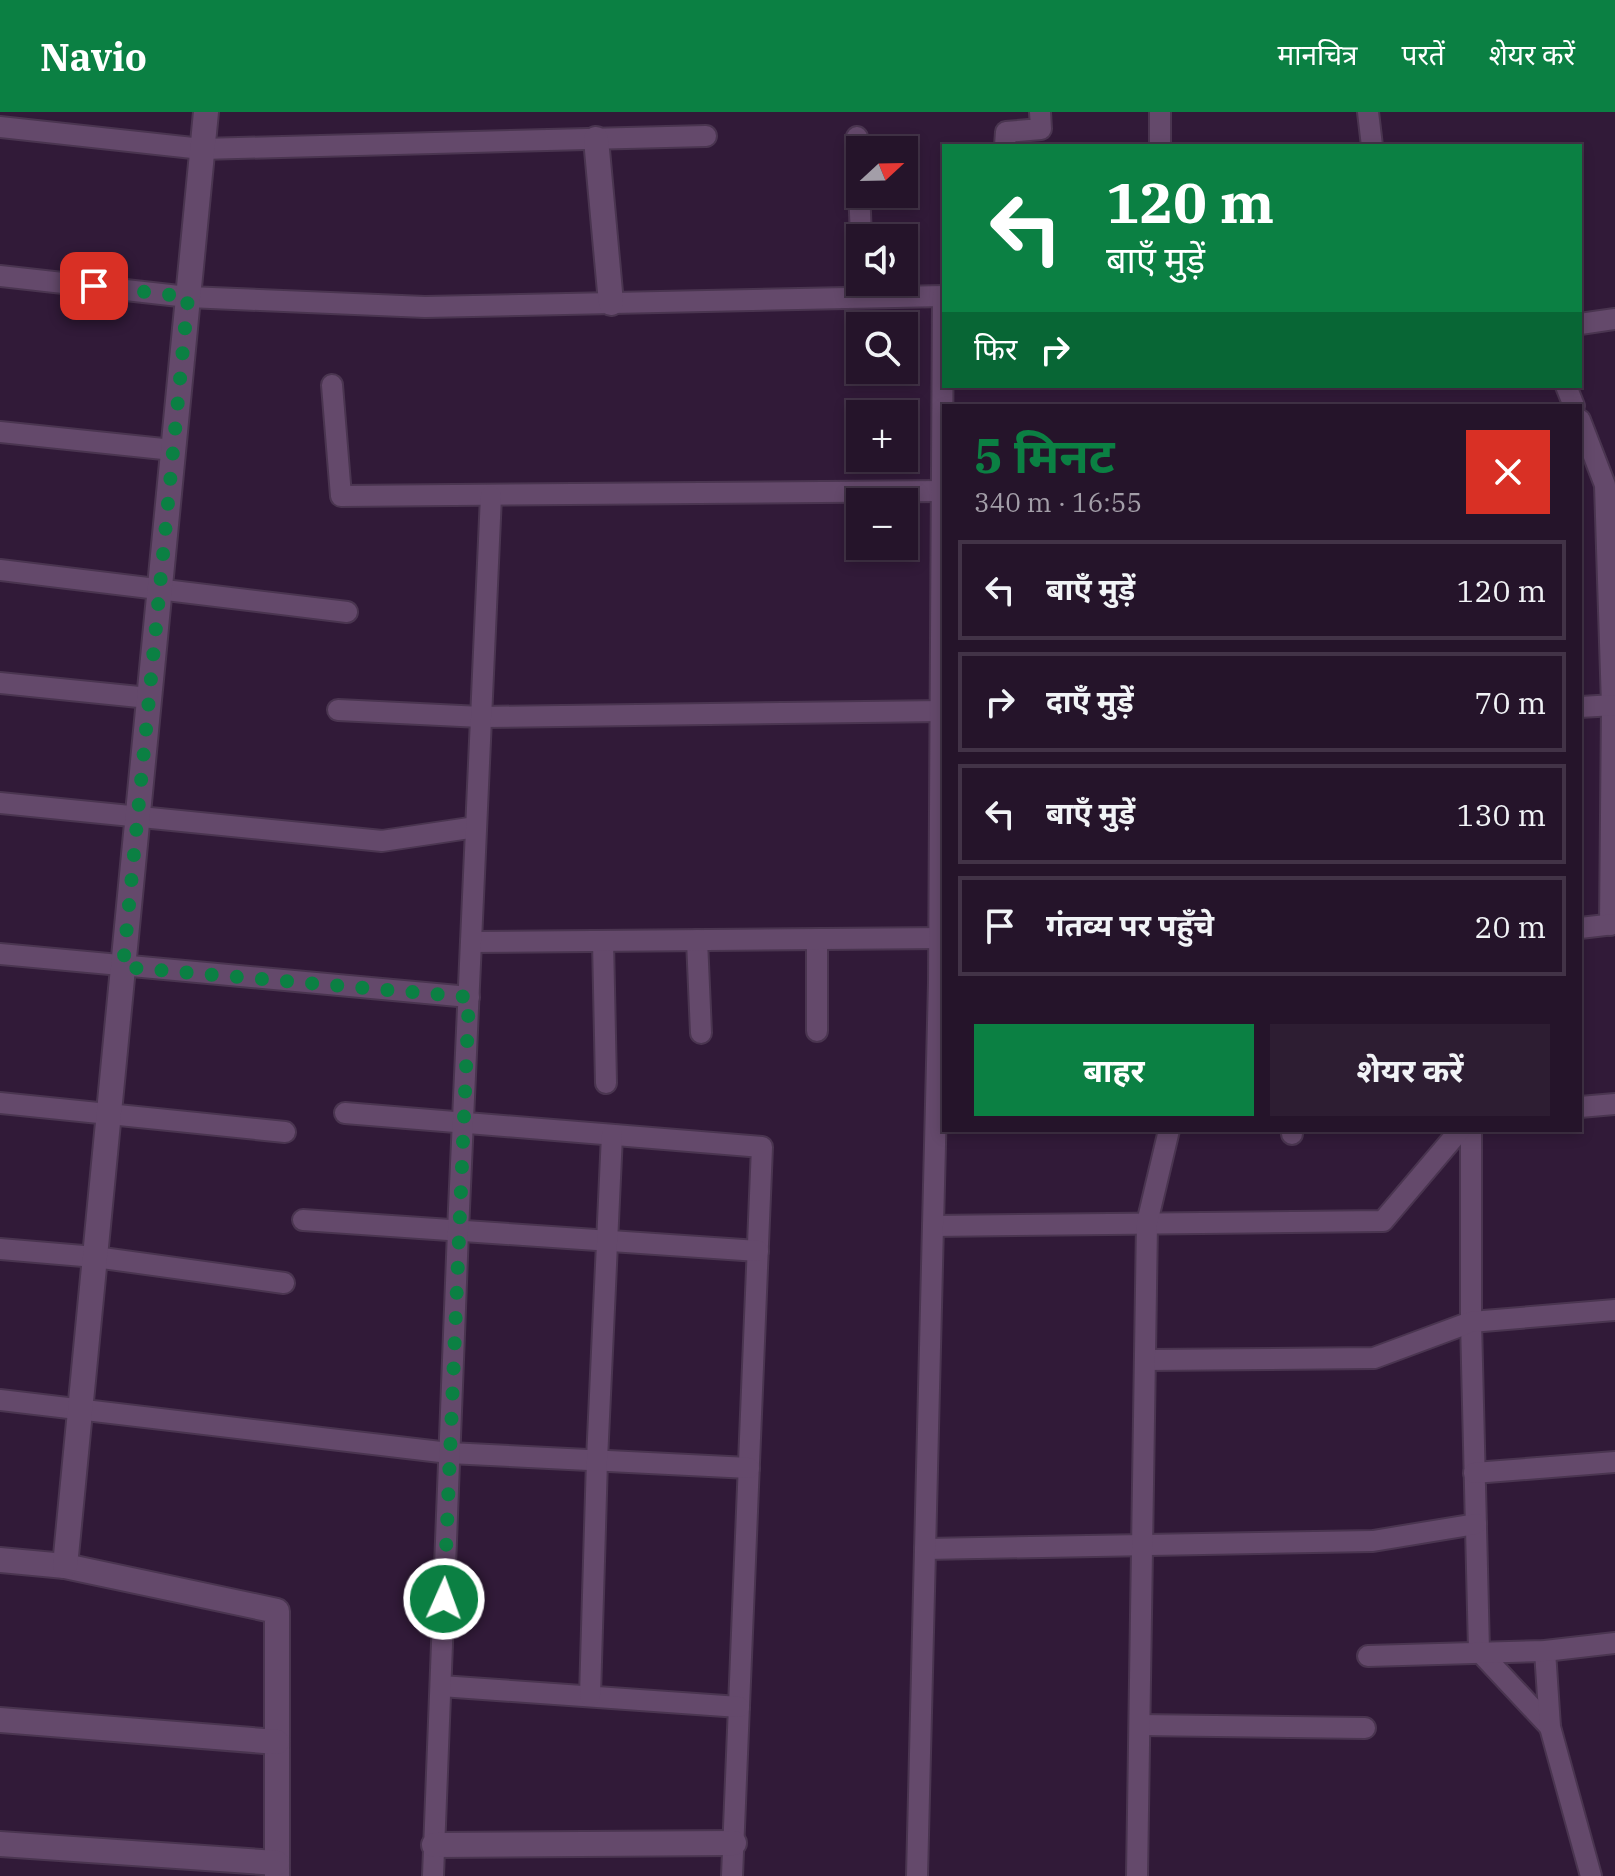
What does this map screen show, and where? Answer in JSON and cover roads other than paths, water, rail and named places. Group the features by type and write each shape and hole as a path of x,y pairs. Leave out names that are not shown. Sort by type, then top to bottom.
{"street":[{"path":"65,1566 206,112"},
{"path":"596,139 611,303"},
{"path":"0,1560 65,1566 277,1611 277,1869 0,1844"},
{"path":"0,1720 277,1742"},
{"path":"434,1845 734,1843"}],"lane":[{"path":"1005,144 1006,132 1041,129 1040,112"},
{"path":"1160,112 1160,144"},
{"path":"1368,112 1372,144"},
{"path":"0,127 24,120 202,149 706,136"},
{"path":"0,276 188,297 425,307 611,303 846,291"},
{"path":"918,294 942,296"},
{"path":"1582,324 1615,319"},
{"path":"332,385 341,496 942,491"},
{"path":"1582,425 1605,485 1614,705 1613,925 1582,928"},
{"path":"0,432 173,450"},
{"path":"433,1876 491,496"},
{"path":"0,570 347,612"},
{"path":"0,683 149,698"},
{"path":"1582,707 1614,705"},
{"path":"338,710 481,717 942,711 942,938 917,1876"},
{"path":"0,803 382,841 476,827"},
{"path":"471,942 942,938"},
{"path":"817,939 817,1031"},
{"path":"697,940 701,1033"},
{"path":"603,941 606,1083"},
{"path":"0,954 469,997"},
{"path":"0,1103 285,1132"},
{"path":"1582,1107 1615,1104"},
{"path":"345,1113 762,1147 732,1876"},
{"path":"1137,1876 1147,1223 1169,1132"},
{"path":"933,1226 1383,1221 1458,1132"},
{"path":"1471,1132 1471,1322 1479,1651 1550,1727"},
{"path":"590,1696 612,1135"},
{"path":"303,1220 758,1251"},
{"path":"0,1249 95,1257 284,1283"},
{"path":"1145,1360 1374,1358 1471,1322 1615,1310"},
{"path":"0,1400 81,1407 449,1453 749,1468"},
{"path":"1474,1473 1615,1462"},
{"path":"925,1549 1373,1541 1476,1524"},
{"path":"1368,1656 1545,1651 1615,1643"},
{"path":"1545,1651 1550,1727 1591,1876"},
{"path":"441,1686 739,1707"},
{"path":"1140,1725 1365,1728"}]}
